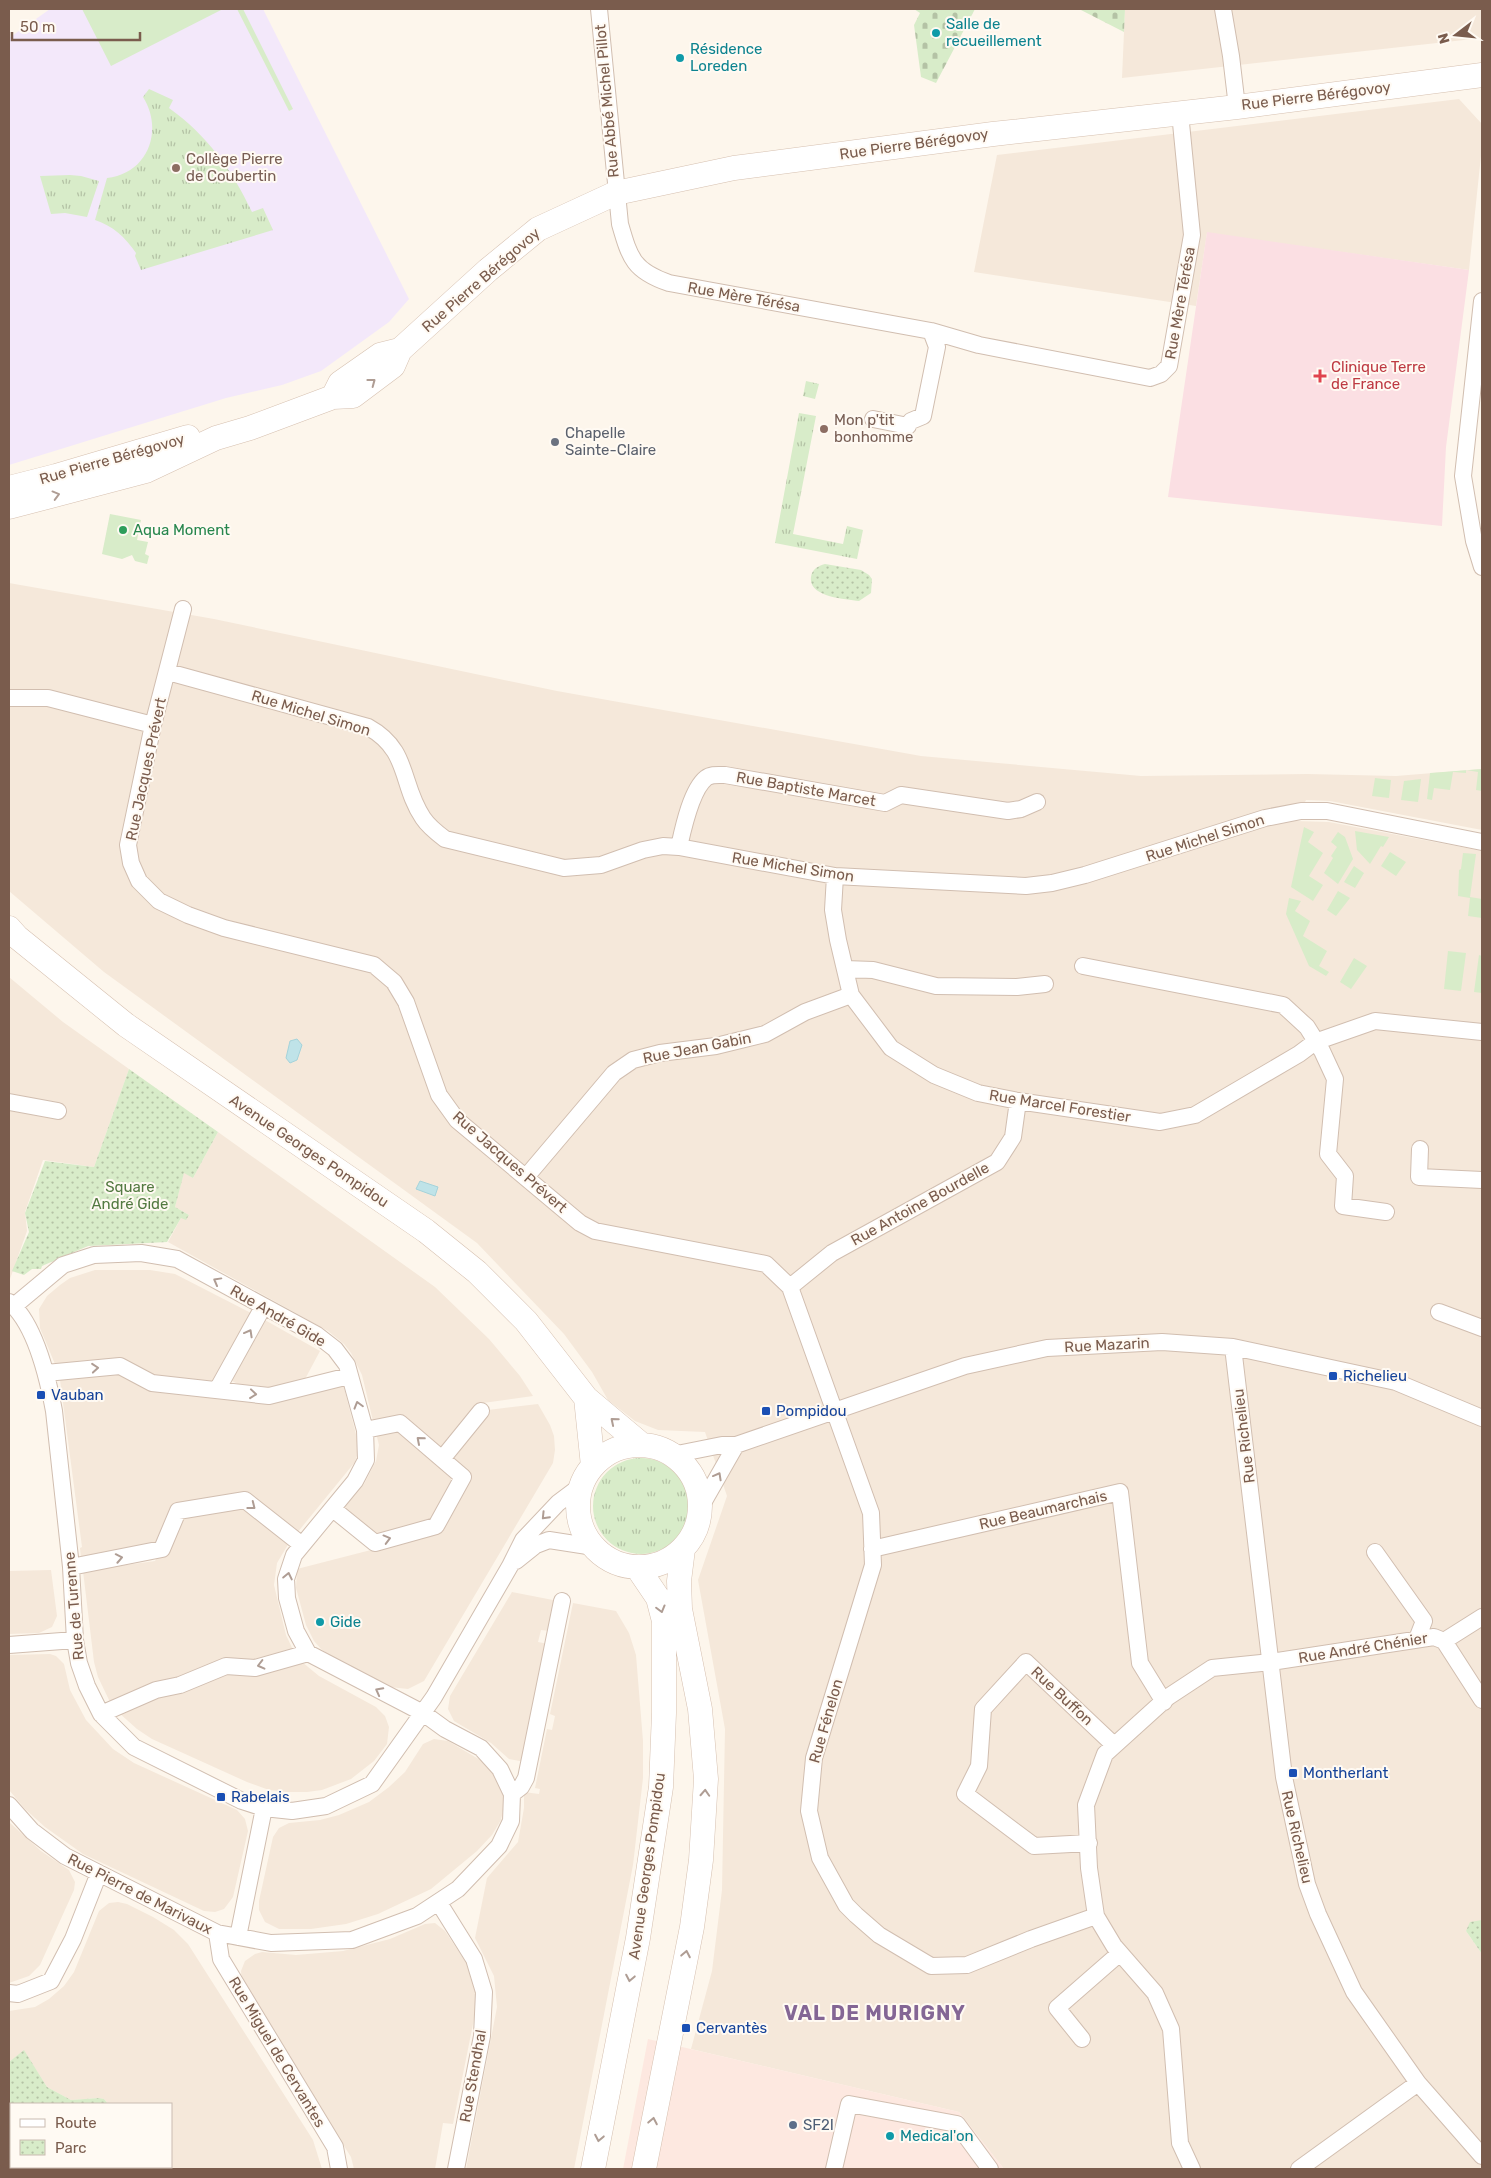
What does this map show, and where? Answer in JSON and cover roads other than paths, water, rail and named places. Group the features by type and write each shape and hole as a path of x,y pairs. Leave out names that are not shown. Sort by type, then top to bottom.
{"main road":[{"name":"Rue Pierre Bérégovoy","path":"9,507 146,471 216,438 250,428 333,397 340,383 380,355 400,350 488,270 538,228 616,193 743,167 993,134 1237,107 1482,75"},
{"name":"Rue Pierre Bérégovoy","path":"9,488 199,434 216,438"},
{"name":"Avenue Georges Pompidou","path":"9,928 17,937 126,1025 426,1231 477,1272 526,1321 586,1398 642,1445"},
{"path":"586,1398 588,1476"},
{"path":"642,1445 658,1448 672,1455 687,1469 697,1487 700,1508 698,1522 692,1536 683,1548 670,1559 654,1566 637,1567 621,1564 606,1557 594,1547 585,1533 580,1518 579,1501 588,1476 607,1454 624,1447 642,1445"},
{"path":"644,2169 692,1927 701,1860 706,1779 700,1708 680,1609 679,1581 683,1548"},
{"name":"Avenue Georges Pompidou","path":"593,2169 638,1938 661,1786 664,1713 664,1621 658,1598 637,1567"}],"street":[{"name":"Rue Abbé Michel Pillot","path":"599,9 616,193"},
{"path":"1223,9 1232,56 1237,107"},
{"name":"Rue Mère Térésa","path":"616,193 620,224 628,249 638,268 653,278 669,283 931,331 978,345 1150,378 1161,374 1169,366 1192,235 1180,113"},
{"path":"1482,301 1463,476 1474,541 1482,567"},
{"path":"873,419 905,429 911,422 923,416 937,347 931,331"},
{"name":"Rue Jacques Prévert","path":"184,609 153,725 128,845 131,863 139,881 159,901 188,915 224,928 374,965 394,982 406,1002 440,1095 457,1120 580,1222 595,1231 766,1264 790,1287 835,1411"},
{"name":"Rue Michel Simon","path":"168,672 356,723 378,733 391,744 400,760 422,818 445,839 564,868 601,866 643,850 663,846 679,847 835,876 1026,886 1052,883 1130,861 1265,818 1301,811 1328,811 1482,842"},
{"path":"9,698 48,698 153,725"},
{"name":"Rue Baptiste Marcet","path":"679,847 685,822 696,793 705,778 714,775 725,775 885,803 901,795 1008,811 1021,809 1037,802"},
{"name":"Rue Marcel Forestier","path":"835,876 833,910 851,995 891,1048 934,1075 978,1093 1160,1122 1195,1115 1299,1054 1315,1042 1375,1021 1482,1032"},
{"path":"1083,966 1283,1005 1307,1026 1335,1078 1328,1154 1345,1176 1343,1206 1386,1212"},
{"path":"845,969 873,970 936,986 1017,987 1046,984"},
{"name":"Rue Jean Gabin","path":"526,1177 614,1073 633,1060 660,1053 716,1046 765,1034 805,1012 851,995"},
{"name":"Rue Antoine Bourdelle","path":"790,1287 832,1253 997,1162 1013,1137 1018,1100"},
{"path":"9,1102 58,1111"},
{"path":"1420,1148 1419,1177 1482,1180"},
{"name":"Rue André Gide","path":"12,1304 63,1265 94,1255 141,1253 177,1259 317,1336 334,1349 347,1365 365,1430 366,1460 355,1481 294,1555 286,1579 287,1598 296,1631 308,1653"},
{"name":"Rue de Turenne","path":"12,1304 31,1334 46,1373 54,1411 71,1567 75,1640 86,1686 101,1714 134,1747 242,1801 264,1808 292,1811 326,1806 372,1784 434,1697 510,1566 523,1540 558,1502 588,1476"},
{"path":"217,1390 263,1307"},
{"path":"1438,1312 1482,1328"},
{"name":"Rue Mazarin","path":"672,1455 722,1444 736,1445 965,1366 1047,1348 1162,1342 1233,1347 1396,1382 1482,1418"},
{"name":"Rue Richelieu","path":"1233,1347 1284,1777 1312,1899 1354,1992 1418,2083 1482,2156"},
{"path":"46,1373 120,1366 152,1383 269,1396 349,1376"},
{"path":"442,1459 481,1411"},
{"name":"Rue Fénelon","path":"835,1411 871,1512 873,1565 814,1758 809,1811 820,1858 846,1905 879,1936 931,1966 967,1965 1031,1939 1096,1916"},
{"path":"333,1509 376,1543 436,1526 463,1477 400,1423 365,1430"},
{"path":"700,1508 736,1445"},
{"name":"Rue Beaumarchais","path":"872,1549 1120,1492 1140,1663 1164,1702"},
{"path":"71,1567 162,1549 178,1511 245,1500 302,1545"},
{"name":"Rue de Turenne","path":"510,1566 536,1545 549,1540 594,1547"},
{"path":"1375,1552 1424,1621 1417,1639"},
{"path":"512,1794 521,1787 526,1778 562,1601"},
{"path":"1444,1641 1482,1617"},
{"name":"Rue André Chénier","path":"1096,1916 1089,1868 1086,1805 1105,1754 1168,1697 1212,1668 1271,1662 1434,1637 1444,1641 1482,1700"},
{"path":"9,1645 75,1640"},
{"path":"101,1714 156,1690 180,1685 226,1666 255,1668 308,1653 423,1713"},
{"name":"Rue Buffon","path":"1089,1843 1034,1846 966,1794 979,1766 983,1708 1026,1662 1114,1745"},
{"name":"Rue Pierre de Marivaux","path":"9,1805 32,1832 65,1856 218,1934 271,1943 352,1940 417,1916 458,1889 499,1846 511,1821 512,1794 500,1769 481,1748 445,1729 423,1713"},
{"path":"238,1937 264,1808"},
{"path":"9,1993 18,1994 51,1981 73,1939 99,1873"},
{"name":"Rue Stendhal","path":"439,1903 474,1959 484,1992 482,2036 456,2169"},
{"path":"1096,1916 1120,1953 1155,1993 1171,2030 1180,2143 1192,2169"},
{"name":"Rue Miguel de Cervantes","path":"218,1934 221,1959 334,2147 339,2169"},
{"path":"1082,2039 1057,2008 1120,1953"},
{"path":"1299,2169 1418,2083"},
{"path":"834,2169 849,2104 957,2124 990,2169"}],"water":[{"path":"297,1039 302,1045 297,1060 290,1063 286,1058 290,1041"},
{"path":"420,1181 438,1187 435,1196 416,1189"}],"place":[{"name":"Salle de recueillement","path":"936,33"},
{"name":"Résidence Loreden","path":"680,58"},
{"name":"Collège Pierre de Coubertin","path":"176,168"},
{"name":"Clinique Terre de France","path":"1320,376"},
{"name":"Mon p'tit bonhomme","path":"824,429"},
{"name":"Chapelle Sainte-Claire","path":"555,442"},
{"name":"Aqua Moment","path":"123,530"},
{"name":"Richelieu","path":"1333,1376"},
{"name":"Vauban","path":"41,1395"},
{"name":"Pompidou","path":"766,1411"},
{"name":"Gide","path":"320,1622"},
{"name":"Montherlant","path":"1293,1773"},
{"name":"Rabelais","path":"221,1797"},
{"name":"Cervantès","path":"686,2028"},
{"name":"SF2I","path":"793,2125"},
{"name":"Medical'on","path":"890,2136"}],"district":[{"name":"VAL DE MURIGNY","path":"875,2013"}],"park label":[{"name":"Square André Gide","path":"130,1196"}]}
